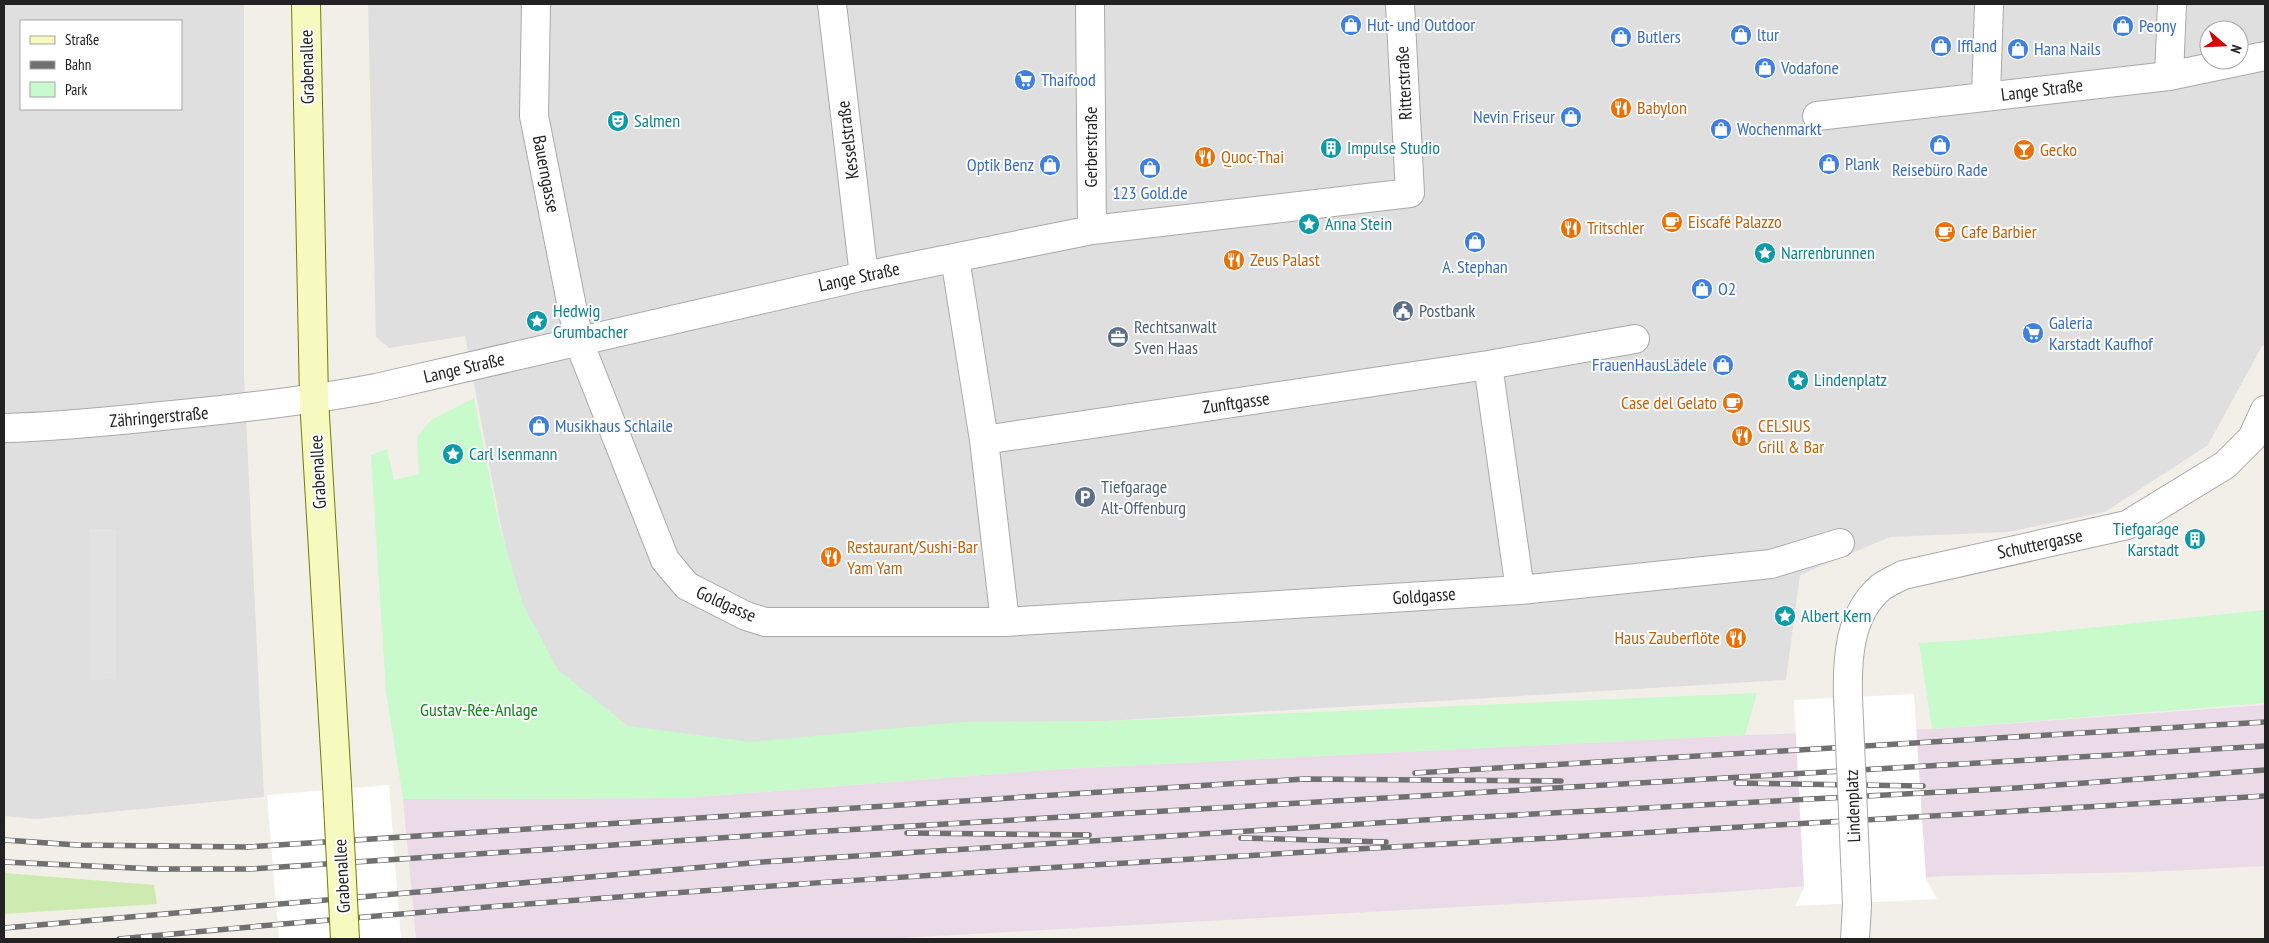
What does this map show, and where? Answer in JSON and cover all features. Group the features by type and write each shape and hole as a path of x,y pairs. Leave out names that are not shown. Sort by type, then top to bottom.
{"main road":[{"name":"Grabenallee","path":"306,4 314,400 345,939"}],"street":[{"name":"Bauerngasse","path":"536,4 534,116 579,342"},
{"name":"Kesselstraße","path":"832,4 864,276"},
{"name":"Gerberstraße","path":"1090,4 1092,230"},
{"name":"Ritterstraße","path":"1400,4 1410,193"},
{"path":"1986,97 1989,4"},
{"path":"2169,76 2172,4"},
{"name":"Lange Straße","path":"1817,116 2169,76 2265,56"},
{"name":"Lange Straße","path":"314,400 376,388 864,276 1092,230 1410,193"},
{"path":"955,258 984,440 1005,622"},
{"name":"Zunftgasse","path":"984,440 1488,365 1635,339"},
{"name":"Goldgasse","path":"579,342 665,560 687,586 746,616 765,622 1005,622 1520,590 1771,564 1840,543"},
{"path":"1488,365 1520,590"},
{"name":"Zähringerstraße","path":"4,428 57,426 314,400"},
{"name":"Schuttergasse","path":"1848,691 1850,640 1866,604 1880,588 1904,575 2127,525 2225,466 2252,438 2265,410"},
{"name":"Lindenplatz","path":"1848,691 1856,924"}],"shaded area":[{"path":"4,4 244,4 244,376 264,797 37,819 4,816"},
{"path":"368,4 2265,4 2265,346 2262,346 2208,445 2105,512 2008,532 1890,537 1800,575 1786,680 976,729 751,750 627,734 556,674 519,605 500,522 465,336 389,348 376,337"},
{"path":"89,529 116,529 116,679 89,680"},
{"path":"2265,705 2265,866 2146,872 1945,876 1712,893 882,939 416,939 403,799 684,798 1059,769 1745,735 1932,729"}],"green space":[{"name":"Gustav-Rée-Anlage","path":"474,398 499,524 523,605 558,670 628,726 751,742 962,722 1107,721 1757,693 1745,735 1059,769 684,798 403,799 386,692 371,455 387,449 394,480 419,474 417,437 431,420"},
{"path":"2265,610 2265,703 1932,729 1919,643 1970,640"},
{"path":"4,873 154,885 157,904 4,914"}],"pier":[{"path":"1914,694 1926,879 1937,899 1795,906 1804,888 1794,700"},
{"path":"389,785 401,939 279,939 267,795"}],"railway":[{"path":"1415,773 2265,722"},
{"path":"4,862 155,869 250,869 810,832 2265,746"},
{"path":"4,928 762,862 1423,820 2016,788 2265,770"},
{"path":"4,840 77,845 248,847 1304,779 1561,781"},
{"path":"1736,783 1923,786"},
{"path":"119,939 387,915 923,876 2265,796"},
{"path":"907,833 1089,835"},
{"path":"1241,838 1386,842"}],"place":[{"name":"Hut- und Outdoor","path":"1351,25"},
{"name":"Peony","path":"2123,26"},
{"name":"ltur","path":"1741,35"},
{"name":"Butlers","path":"1621,37"},
{"name":"Iffland","path":"1941,46"},
{"name":"Hana Nails","path":"2018,49"},
{"name":"Vodafone","path":"1765,68"},
{"name":"Thaifood","path":"1025,80"},
{"name":"Babylon","path":"1621,108"},
{"name":"Nevin Friseur","path":"1571,117"},
{"name":"Salmen","path":"618,121"},
{"name":"Wochenmarkt","path":"1721,129"},
{"name":"Reisebüro Rade","path":"1940,145"},
{"name":"Impulse Studio","path":"1331,148"},
{"name":"Gecko","path":"2024,150"},
{"name":"Quoc-Thai","path":"1205,157"},
{"name":"Plank","path":"1829,164"},
{"name":"Optik Benz","path":"1050,165"},
{"name":"123 Gold.de","path":"1150,168"},
{"name":"Eiscafé Palazzo","path":"1672,222"},
{"name":"Anna Stein","path":"1309,224"},
{"name":"Tritschler","path":"1571,228"},
{"name":"Cafe Barbier","path":"1945,232"},
{"name":"A. Stephan","path":"1475,242"},
{"name":"Narrenbrunnen","path":"1765,253"},
{"name":"Zeus Palast","path":"1234,260"},
{"name":"O2","path":"1702,289"},
{"name":"Postbank","path":"1403,311"},
{"name":"Hedwig Grumbacher","path":"537,321"},
{"name":"Galeria Karstadt Kaufhof","path":"2033,333"},
{"name":"Rechtsanwalt Sven Haas","path":"1118,337"},
{"name":"FrauenHausLädele","path":"1723,365"},
{"name":"Lindenplatz","path":"1798,380"},
{"name":"Case del Gelato","path":"1733,403"},
{"name":"Musikhaus Schlaile","path":"539,426"},
{"name":"CELSIUS Grill & Bar","path":"1742,436"},
{"name":"Carl Isenmann","path":"453,454"},
{"name":"Tiefgarage Alt-Offenburg","path":"1085,497"},
{"name":"Tiefgarage Karstadt","path":"2195,539"},
{"name":"Restaurant/Sushi-Bar Yam Yam","path":"831,557"},
{"name":"Albert Kern","path":"1785,616"},
{"name":"Haus Zauberflöte","path":"1736,638"}]}
